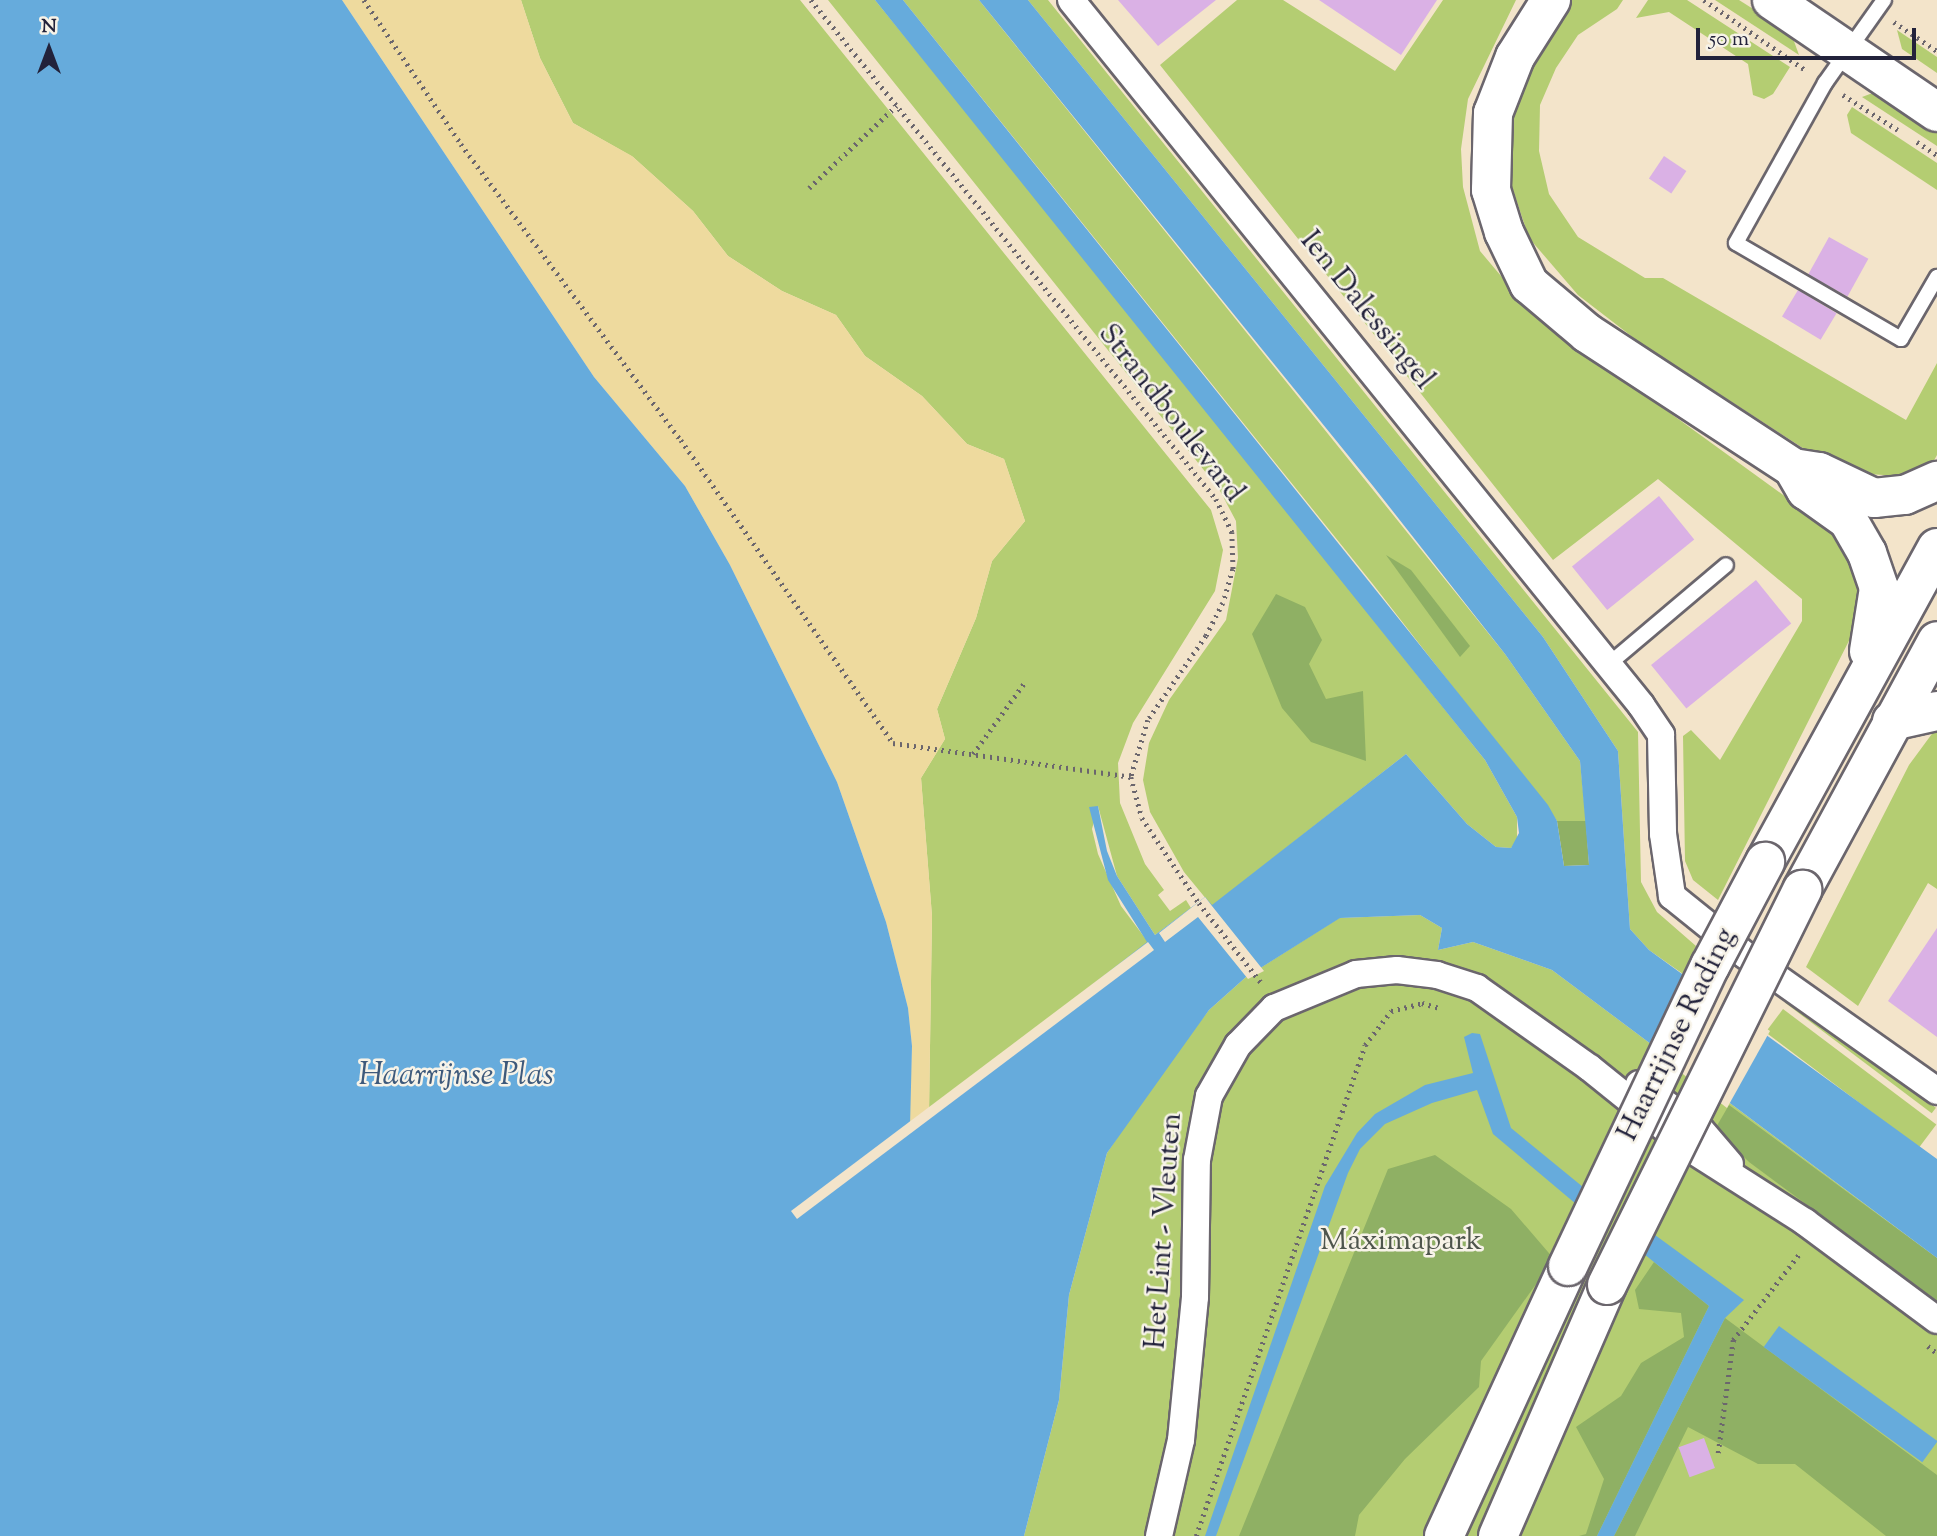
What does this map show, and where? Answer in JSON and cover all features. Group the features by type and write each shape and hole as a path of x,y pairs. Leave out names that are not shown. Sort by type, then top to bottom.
{"main road":[{"path":"1552,0 1515,57 1493,113 1491,190 1504,232 1529,284 1587,333 1793,468 1819,472 1874,498 1905,495 1937,481"},
{"path":"1772,0 1937,111"},
{"path":"1793,468 1806,490 1848,520 1875,575 1879,588 1864,677"},
{"name":"Haarrijnse Rading","path":"1444,1536 1710,966 1864,677 1937,548"},
{"name":"Haarrijnse Rading","path":"1498,1536 1607,1285 1802,890 1937,641"},
{"path":"1892,721 1937,711"}],"street":[{"name":"Ien Dalessingel","path":"1071,0 1609,664 1661,735 1662,834 1672,896 1745,955 1937,1091"},
{"name":"Het Lint - Vleuten","path":"1159,1536 1182,1427 1195,1297 1197,1160 1209,1096 1238,1045 1274,1007 1356,974 1397,970 1437,975 1477,988 1590,1068 1689,1148 1740,1177 1937,1320"}],"lane":[{"path":"1880,5 1846,51 1736,243 1900,339 1937,277"},
{"path":"1609,664 1726,565"}],"path":[{"path":"364,0 461,144 681,440 893,743 1131,777 1142,818 1199,903 1266,989"},
{"name":"Strandboulevard","path":"811,0 1216,499 1232,532 1233,569 1223,603 1148,720 1131,777"},
{"path":"1880,5 1937,51"},
{"path":"809,188 896,106"},
{"path":"973,754 1025,682"},
{"path":"1196,1536 1365,1045 1391,1012 1422,1003 1449,1010"},
{"path":"1718,1453 1733,1340 1804,1249 1792,1241"},
{"path":"1916,1337 1937,1353"}],"green space":[{"path":"521,0 800,0 1211,510 1223,550 1215,591 1133,723 1118,763 1120,803 1145,864 1164,890 1158,895 1170,911 1186,900 1191,908 1155,935 1117,876 1098,806 1092,829 1098,854 1121,906 1148,942 929,1112 932,916 921,778 945,739 937,709 976,618 992,561 1025,521 1004,459 967,444 922,396 865,356 836,315 782,291 728,256 693,211 633,157 573,123 540,58"},
{"path":"828,0 875,0 1077,248 1485,760 1517,817 1517,840 1511,848 1496,847 1467,824 1406,754 1212,906 1184,872 1150,812 1143,780 1149,743 1169,700 1226,620 1238,558 1236,521 1219,489"},
{"path":"903,0 979,0 1505,654 1580,761 1586,821 1557,821 1372,583"},
{"path":"1028,0 1048,0 1638,732 1641,882 1657,912 1696,946 1683,974 1649,950 1630,929 1618,751 1543,637"},
{"path":"1237,0 1283,0 1395,71 1443,0 1516,0 1468,99 1461,149 1463,187 1480,251 1532,313 1844,539 1858,574 1860,619 1718,900 1693,880 1685,861 1683,736 1691,730 1720,760 1802,621 1802,599 1658,479 1553,560 1160,65"},
{"path":"1570,0 1623,0 1617,9 1578,35 1556,68 1540,105 1539,151 1549,194 1578,237 1645,278 1663,278 1906,420 1937,363 1937,455 1932,464 1898,476 1840,472 1639,342 1578,295 1529,238 1508,175 1508,123 1523,80"},
{"path":"1648,0 1687,0 1790,67 1773,94 1764,99 1753,95 1748,64 1669,12 1636,18"},
{"path":"1715,0 1739,0 1791,33 1799,55"},
{"path":"1897,30 1937,57 1937,73 1902,49"},
{"path":"1883,94 1937,130 1937,146 1862,97"},
{"path":"1852,107 1937,163 1937,190 1851,133 1847,115"},
{"path":"1386,555 1411,570 1470,646 1460,657"},
{"path":"1276,594 1305,607 1322,640 1309,664 1326,699 1363,691 1366,761 1311,742 1282,708 1252,634"},
{"path":"1937,727 1937,889 1928,883 1858,1006 1806,967 1909,765"},
{"path":"1557,821 1586,821 1589,865 1564,866"},
{"name":"Máximapark","path":"1420,915 1442,928 1438,950 1473,942 1552,970 1937,1258 1937,1536 1024,1536 1059,1400 1069,1295 1107,1153 1160,1073 1209,1010 1246,977 1339,918"},
{"path":"1789,997 1936,1108 1932,1113 1785,1003"},
{"path":"1783,1009 1936,1125 1919,1148 1766,1032"},
{"path":"1729,1105 1937,1258 1937,1301 1749,1162 1715,1129"},
{"path":"1435,1155 1511,1209 1554,1259 1481,1361 1479,1387 1405,1459 1359,1515 1355,1536 1239,1536 1388,1169"},
{"path":"1654,1262 1709,1306 1597,1536 1579,1536 1586,1534 1604,1479 1576,1427 1621,1396 1641,1363 1684,1337 1681,1313 1639,1309 1635,1290"},
{"path":"1725,1318 1937,1475 1937,1536 1886,1536 1795,1464 1758,1464 1688,1427 1635,1536 1614,1536"}],"sand":[{"path":"342,0 521,0 540,58 573,123 632,156 693,211 728,256 782,291 836,315 865,356 922,396 967,444 1004,459 1025,521 992,561 976,618 937,709 945,739 921,778 932,916 929,1112 909,1128 912,1046 908,1008 886,922 837,782 730,565 685,486 594,377"}],"water":[{"name":"Haarrijnse Plas","path":"0,0 342,0 594,377 685,486 730,565 837,782 886,922 908,1008 912,1046 910,1127 1147,942 1108,880 1089,807 1098,806 1107,851 1117,876 1155,935 1205,897 1212,905 1406,754 1467,824 1496,847 1511,848 1519,833 1517,817 1485,760 875,0 903,0 1548,805 1557,821 1564,866 1589,865 1580,761 1505,654 1373,486 979,0 1028,0 1543,637 1618,751 1630,929 1649,950 1937,1159 1937,1258 1552,970 1473,942 1438,950 1442,928 1420,915 1340,918 1246,977 1209,1010 1107,1153 1069,1295 1059,1400 1024,1536 0,1536"},
{"path":"1472,1033 1480,1034 1511,1128 1583,1187 1576,1204 1493,1134 1477,1090 1432,1103 1385,1124 1360,1149 1348,1173 1216,1536 1205,1536 1325,1186 1357,1133 1375,1114 1425,1085 1473,1073 1464,1037"},
{"path":"1655,1235 1744,1300 1725,1318 1614,1536 1597,1536 1709,1306 1644,1254"},
{"path":"1779,1326 1937,1441 1922,1462 1764,1347"}],"pier":[{"path":"1205,897 1264,971 1248,979 1198,917 1165,942 1159,933"},
{"path":"1148,942 1154,950 797,1219 791,1211"},
{"path":"1685,971 1770,1031 1727,1108 1649,1048"}],"building":[{"path":"1118,0 1216,0 1158,46"},
{"path":"1319,0 1437,0 1401,55"},
{"path":"1664,156 1686,171 1671,193 1649,178"},
{"path":"1829,237 1868,259 1848,296 1808,275"},
{"path":"1798,290 1837,313 1821,340 1782,317"},
{"path":"1659,496 1694,540 1607,610 1572,566"},
{"path":"1756,580 1791,624 1686,708 1651,665"},
{"path":"1937,928 1937,1037 1888,1001"},
{"path":"1704,1438 1715,1468 1690,1477 1679,1447"}]}
